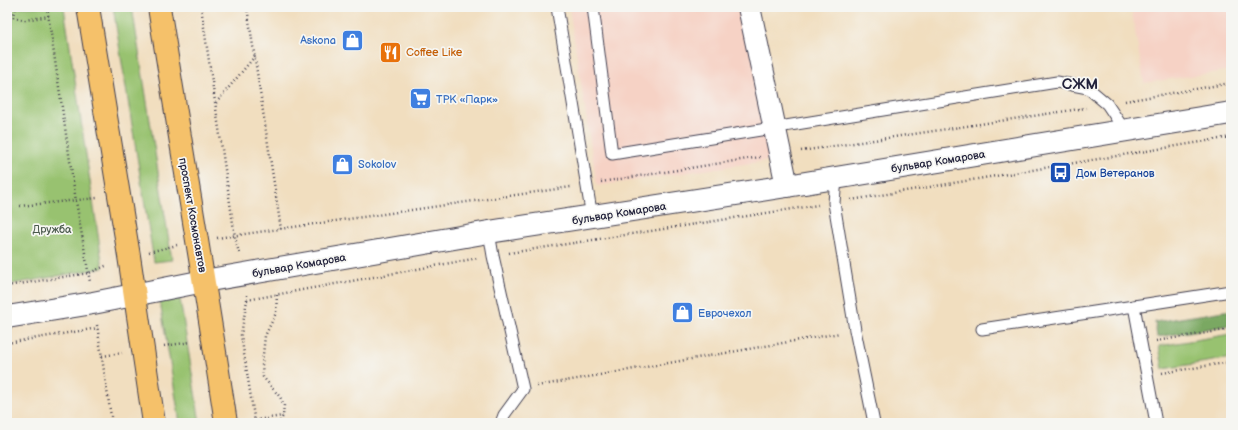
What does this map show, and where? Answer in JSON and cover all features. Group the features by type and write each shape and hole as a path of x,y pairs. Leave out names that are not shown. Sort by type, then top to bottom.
{"main road":[{"path":"88,7 154,423"},
{"name":"проспект Космонавтов","path":"159,7 226,423"}],"street":[{"path":"748,7 787,186"},
{"name":"бульвар Комарова","path":"7,316 134,296 204,281 489,232 787,186 1231,113"}],"lane":[{"path":"557,7 592,217"},
{"path":"593,7 612,154 1057,82 1088,88 1107,104 1126,130"},
{"path":"836,178 834,203 855,330 874,423"},
{"path":"489,232 523,389 503,420"},
{"path":"982,329 1231,291"},
{"path":"1134,306 1156,423"}],"path":[{"path":"7,23 13,17 16,7"},
{"path":"48,7 76,200 98,328 112,423"},
{"path":"201,7 235,237 1107,104 1231,83"},
{"path":"247,7 281,229"},
{"path":"13,17 25,20 49,16"},
{"path":"215,103 255,56"},
{"path":"283,416 255,422 241,335 247,300 493,256 834,203 1231,137"},
{"path":"20,206 119,195"},
{"path":"277,295 276,313 265,336 262,364 263,377 284,405 283,416 279,423"},
{"path":"7,343 98,328"},
{"path":"1152,342 1231,329"},
{"path":"523,389 855,330"},
{"path":"102,356 213,338 241,335"},
{"path":"1157,374 1231,362"}],"shaded area":[{"path":"569,7 754,7 778,159 597,186"},
{"path":"1131,7 1231,7 1231,70 1144,83"}],"green space":[{"name":"Дружба","path":"7,7 64,7 103,268 7,285"},
{"path":"113,7 132,7 172,260 154,262"},
{"path":"180,299 200,423 180,423 160,302"},
{"path":"1231,310 1231,325 1157,337 1155,322"},
{"path":"1231,334 1231,358 1163,369 1159,346"}],"place":[{"name":"Askona","path":"352,40"},
{"name":"Coffee Like","path":"391,52"},
{"name":"ТРК «Парк»","path":"421,99"},
{"name":"Sokolov","path":"342,164"},
{"name":"Дом Ветеранов","path":"1061,173"},
{"name":"Еврочехол","path":"683,313"}],"district":[{"name":"СЖМ","path":"1080,84"}]}
